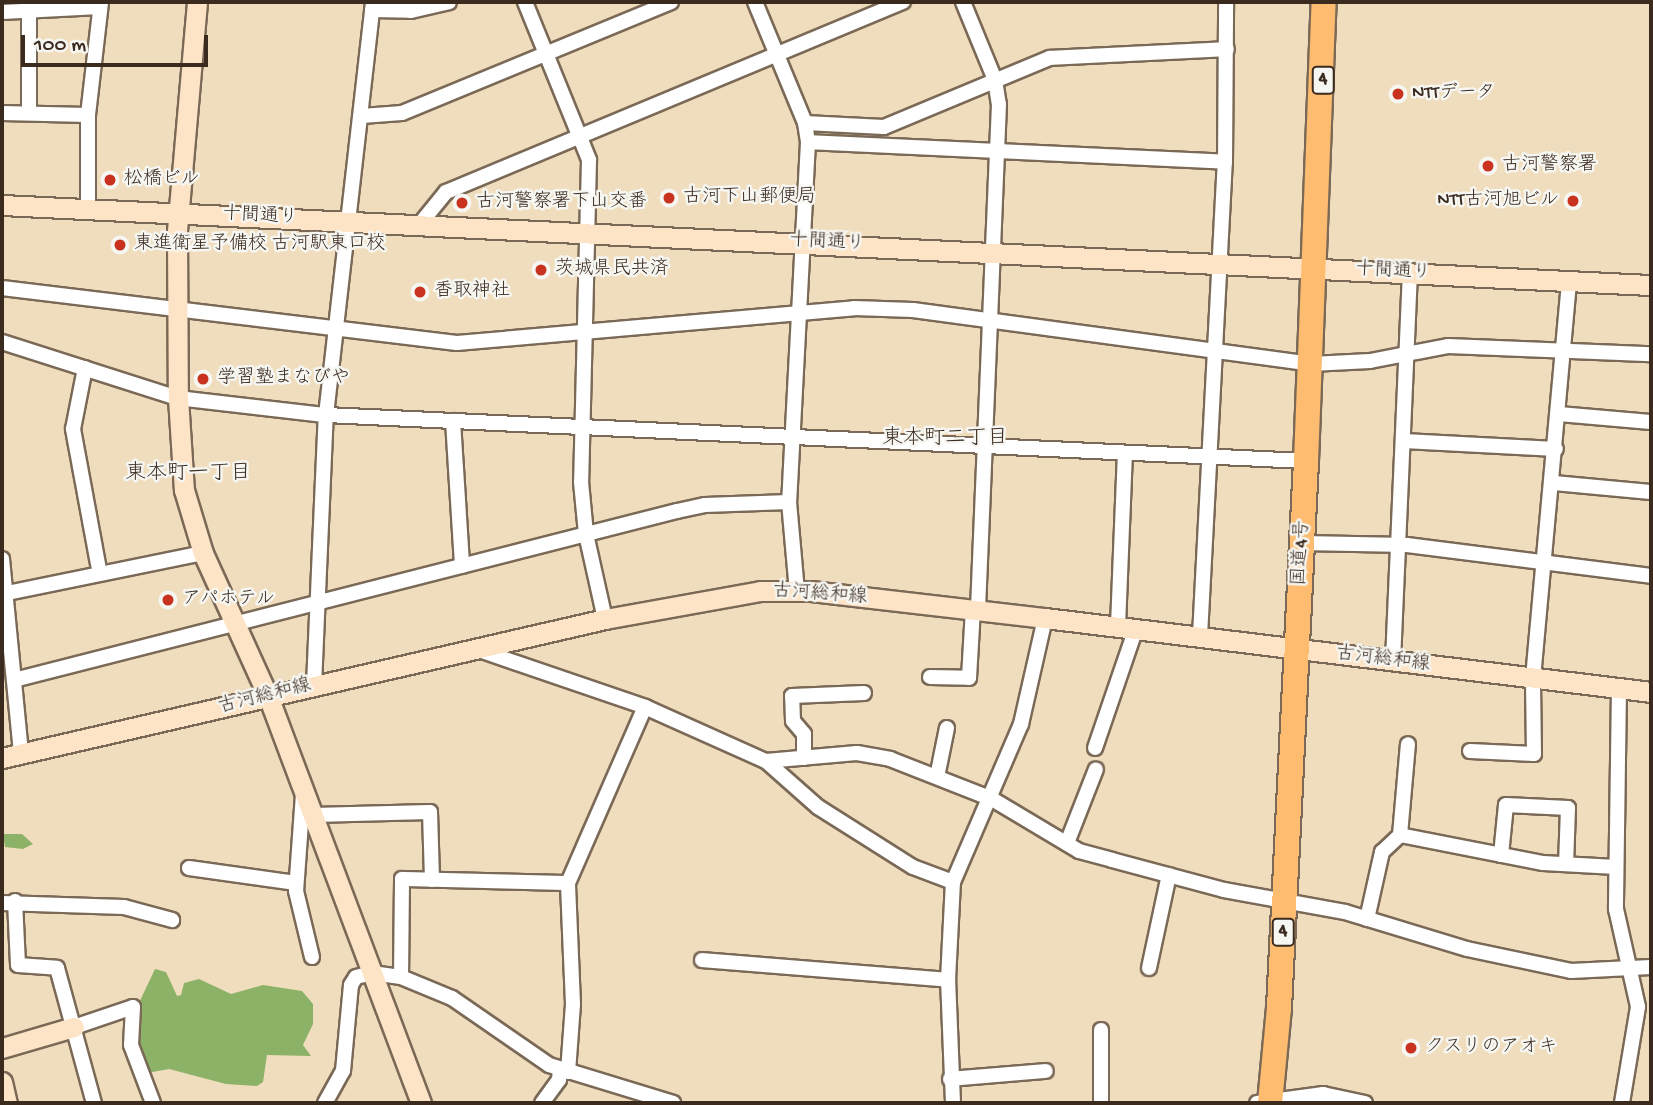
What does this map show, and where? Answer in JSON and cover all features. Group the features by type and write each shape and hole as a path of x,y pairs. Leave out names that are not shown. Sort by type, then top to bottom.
{"highway":[{"name":"国道4号","path":"1266,1103 1285,902 1307,461 1324,2"}],"street":[{"path":"197,2 178,213 178,398 184,490 203,552 268,696 421,1103"},
{"path":"314,685 326,415 347,222 362,116 372,6 411,11 449,2"},
{"path":"525,2 582,135 589,160 581,427 586,534 605,619"},
{"path":"362,116 402,113 671,2"},
{"path":"755,2 805,123 808,142 789,502 797,591"},
{"path":"420,224 446,192 903,2"},
{"path":"930,677 969,678 985,447 999,151 995,80 962,2"},
{"path":"1200,636 1225,162 1226,2"},
{"path":"2,12 100,4 88,115 88,209"},
{"path":"29,11 29,113"},
{"path":"805,123 884,127 1050,58 1077,53 1227,49"},
{"path":"2,113 88,115"},
{"path":"808,142 1225,162"},
{"name":"十間通り","path":"2,205 994,251 1651,285"},
{"path":"1393,662 1410,272"},
{"path":"1470,751 1534,754 1533,678 1554,483 1569,281"},
{"path":"2,288 457,343 585,335 799,312 881,308 990,319 1215,352 1311,363 1370,361 1448,346 1651,354"},
{"path":"2,342 178,398 326,415 1307,461"},
{"path":"85,368 73,429 100,574"},
{"path":"1559,414 1651,422"},
{"path":"453,421 462,566"},
{"path":"1404,441 1556,449"},
{"path":"1095,748 1127,627 1125,453"},
{"path":"1554,483 1651,492"},
{"path":"14,680 705,505 789,502"},
{"path":"1302,543 1400,545 1651,576"},
{"path":"4,594 203,552"},
{"path":"2,559 14,680 11,756"},
{"name":"古河総和線","path":"11,756 605,619 721,595 797,591 1127,627 1651,692"},
{"path":"953,1103 948,980 953,882 992,799 1021,724 1045,618"},
{"path":"475,648 645,707 766,761 818,807 913,867 953,882"},
{"path":"1619,688 1616,909 1631,966 1638,1007 1622,1103"},
{"path":"804,758 804,734 793,721 792,696 864,693"},
{"path":"542,1103 564,1071 573,1004 568,883 645,707"},
{"path":"937,777 947,728"},
{"path":"1367,919 1382,852 1400,835 1408,744"},
{"path":"766,761 857,753 890,759 992,799 1079,851 1285,902 1367,919 1467,949 1571,971 1651,967"},
{"path":"1067,843 1096,769"},
{"path":"303,789 296,883 312,957"},
{"path":"1501,855 1506,805 1568,808 1566,864"},
{"path":"313,815 430,812 432,880"},
{"path":"1400,835 1501,855 1566,864 1616,867"},
{"path":"189,868 296,883"},
{"path":"1149,968 1169,874"},
{"path":"401,977 402,879 568,883"},
{"path":"94,1103 57,968 18,965 9,902 124,907 172,920"},
{"path":"702,960 948,980"},
{"path":"325,1103 343,1071 351,985 356,976 372,974 401,977 452,998 526,1052 564,1071 673,1103"},
{"path":"2,1048 134,1007 131,1045 153,1103"},
{"path":"1101,1030 1101,1103"},
{"path":"950,1079 1046,1071"},
{"path":"2,1082 8,1103"},
{"path":"1266,1103 1323,1094 1365,1103"}],"green space":[{"path":"3,834 22,834 33,844 23,849 5,847"},
{"path":"155,969 166,972 177,996 181,995 184,983 199,979 231,994 263,985 302,991 313,1004 313,1024 303,1045 311,1056 267,1055 263,1082 257,1086 226,1084 169,1069 147,1073 136,1049 137,1007"}],"place":[{"name":"NTTデータ","path":"1398,94"},
{"name":"古河警察署","path":"1488,166"},
{"name":"松橋ビル","path":"110,180"},
{"name":"古河下山郵便局","path":"669,198"},
{"name":"NTT古河旭ビル","path":"1573,201"},
{"name":"古河警察署下山交番","path":"462,203"},
{"name":"東進衛星予備校 古河駅東口校","path":"120,245"},
{"name":"茨城県民共済","path":"541,270"},
{"name":"香取神社","path":"420,292"},
{"name":"学習塾まなびや","path":"203,379"},
{"name":"アパホテル","path":"168,600"},
{"name":"クスリのアオキ","path":"1411,1048"}],"district":[{"name":"東本町二丁目","path":"945,440"},
{"name":"東本町一丁目","path":"188,475"}]}
